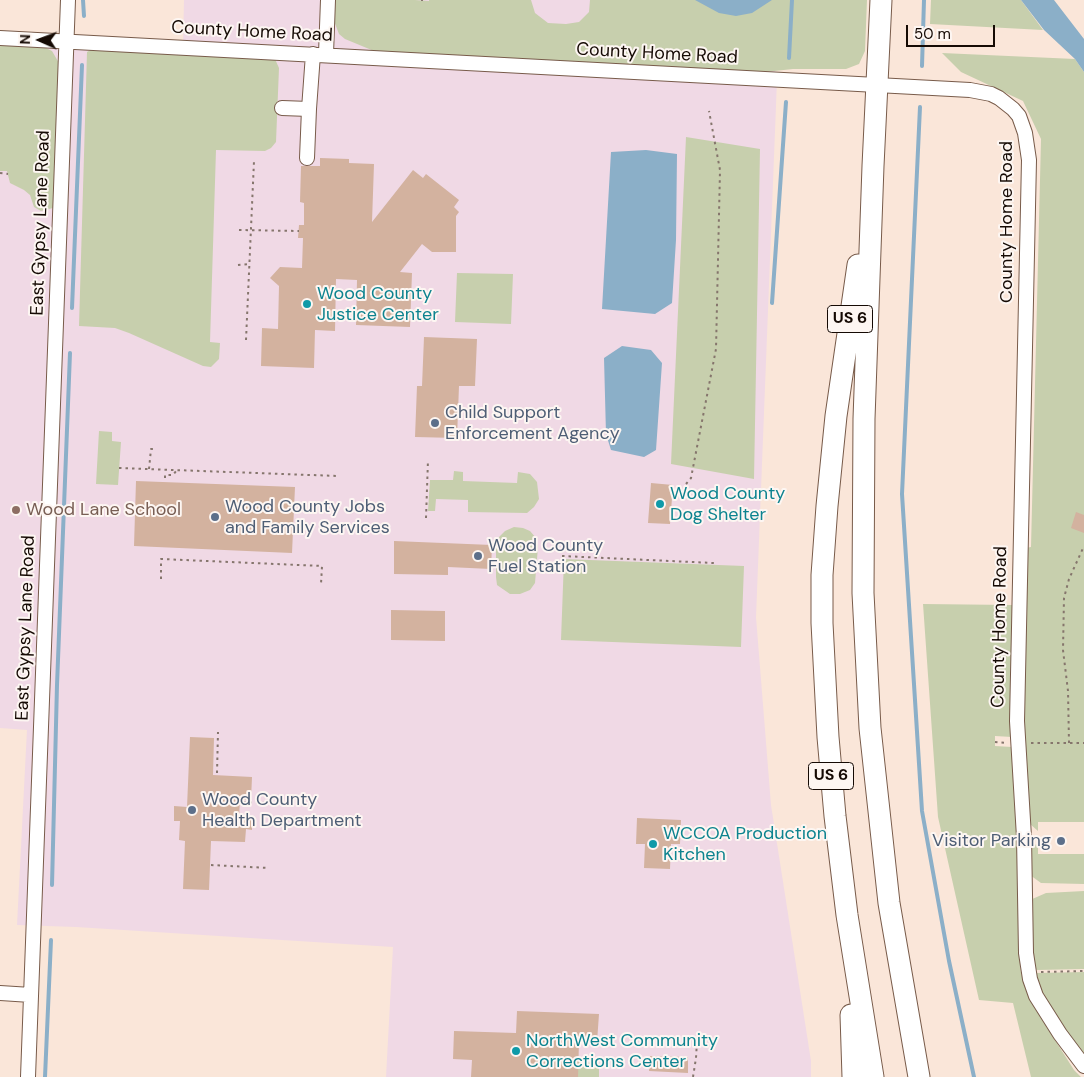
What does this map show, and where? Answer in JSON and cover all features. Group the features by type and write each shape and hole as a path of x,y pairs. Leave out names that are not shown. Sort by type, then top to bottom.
{"highway":[{"name":"US 6","path":"881,0 864,429 863,593 870,728 889,903 919,1077"},
{"name":"US 6","path":"873,166 836,416 822,575 822,623 828,737 835,816 847,915 874,1077"},
{"path":"889,903 933,1077"},
{"path":"847,915 854,1077"}],"street":[{"name":"East Gypsy Lane Road","path":"28,1077 68,0"},
{"path":"307,158 309,109 328,0"},
{"name":"County Home Road","path":"0,38 970,90 991,94 1013,108 1019,116 1025,132 1029,160 1018,649 1019,743 1028,972 1036,996 1045,1012 1084,1066"},
{"path":"282,108 309,109"},
{"path":"0,993 31,995"}],"path":[{"path":"686,484 691,478 716,349 720,170 709,111"},
{"path":"246,340 254,161"},
{"path":"0,173 8,174"},
{"path":"239,230 299,231"},
{"path":"238,264 249,264"},
{"path":"149,469 151,448 154,448"},
{"path":"426,518 428,460"},
{"path":"119,468 338,476"},
{"path":"165,470 165,477 173,475 177,470"},
{"path":"1069,743 1068,691 1063,650 1063,615 1066,589 1084,546"},
{"path":"562,556 714,563"},
{"path":"1078,558 1084,558"},
{"path":"161,579 161,559 322,566 321,584"},
{"path":"217,773 218,732"},
{"path":"995,742 1084,743"},
{"path":"243,802 290,804"},
{"path":"211,865 269,868"},
{"path":"1028,972 1084,971"},
{"path":"693,1077 696,1041"}],"shaded area":[{"path":"184,0 653,0 771,51 777,80 756,617 771,805 811,1061 811,1077 386,1077 393,947 17,925 27,730 0,728 0,38 183,46"}],"green space":[{"path":"334,0 531,0 535,13 548,23 566,24 579,22 589,12 590,0 867,0 865,51 859,64 846,69 793,69 765,72 374,51 345,39 339,34 334,21"},
{"path":"931,0 1021,0 1043,30 930,24"},
{"path":"0,45 46,48 52,51 59,63 53,208 41,211 34,207 30,195 10,183 7,171 0,171"},
{"path":"94,48 275,59 279,68 276,142 265,151 216,150 210,342 220,343 219,359 211,367 203,366 115,328 79,326 87,52"},
{"path":"942,53 1075,59 1084,72 1084,822 1038,822 1038,831 1030,824 1023,719 1025,548 1031,547 1041,139 1023,101 961,72"},
{"path":"686,137 760,149 754,479 671,464"},
{"path":"457,273 513,274 511,324 455,322"},
{"path":"99,431 112,432 112,441 121,442 118,485 96,484"},
{"path":"454,471 463,472 463,481 517,483 518,472 530,474 537,482 539,499 527,513 468,512 468,500 436,499 435,511 428,511 430,480 453,480"},
{"path":"514,527 530,531 536,538 538,547 535,583 530,590 520,594 510,594 497,585 496,577 496,545 498,538 505,531"},
{"path":"564,559 744,566 741,647 561,640"},
{"path":"923,604 1012,605 1010,710 1012,737 995,736 995,746 1012,747 1019,853 1019,953 1021,973 1034,1007 1074,1070 1081,1077 1031,1077 1013,1003 979,1000 938,817"},
{"path":"1038,844 1038,854 1084,854 1084,884 1041,883 1030,875 1030,846"},
{"path":"1084,891 1084,969 1037,970 1033,965 1030,900 1046,893"},
{"path":"1084,972 1084,1058 1053,1018 1037,984 1036,973"},
{"path":"578,1062 599,1063 599,1077 578,1077"}],"water":[{"path":"695,0 772,0 752,13 736,16 719,13"},
{"path":"1021,0 1054,0 1084,39 1084,72 1075,59 1044,30"},
{"path":"646,150 677,154 676,240 672,303 655,314 602,309 611,152"},
{"path":"622,346 651,350 662,363 656,450 644,457 611,450 606,434 604,358"}],"building":[{"name":"Wood County Justice Center","path":"320,158 349,159 349,163 374,164 372,222 413,170 423,178 426,174 459,200 454,207 459,212 456,216 456,252 432,252 422,244 400,272 412,273 410,327 356,325 357,280 336,279 335,331 315,330 314,368 261,366 262,328 278,329 279,286 270,278 280,267 302,268 303,238 298,238 299,225 304,225 304,203 300,202 301,166 320,166"},
{"path":"424,337 477,339 475,386 459,386 457,438 415,437 417,386 422,386"},
{"name":"Wood County Jobs and Family Services","path":"136,481 295,487 292,553 134,546"},
{"name":"Wood County Dog Shelter","path":"651,483 673,485 670,524 648,523"},
{"path":"1076,512 1084,515 1084,533 1071,528"},
{"path":"394,541 492,545 491,569 448,567 448,575 394,574"},
{"path":"391,610 445,611 445,641 391,640"},
{"name":"Wood County Health Department","path":"190,737 214,738 213,775 252,777 251,800 240,800 239,818 252,819 252,830 246,829 245,842 211,841 209,890 183,889 185,841 179,840 180,821 174,821 174,806 187,807"},
{"name":"WCCOA Production Kitchen","path":"637,818 681,820 680,844 671,844 670,869 644,868 645,844 636,844"},
{"name":"NorthWest Community Corrections Center","path":"517,1011 599,1014 597,1042 579,1042 578,1077 471,1077 472,1060 453,1059 454,1031 516,1033"},
{"path":"650,1056 688,1057 688,1073 649,1071"}],"waterway":[{"path":"83,0 84,16"},
{"path":"789,58 792,0"},
{"path":"922,66 924,0"},
{"path":"72,308 82,65"},
{"path":"772,303 786,102"},
{"path":"920,107 902,494 922,811 949,961 974,1077"},
{"path":"52,885 57,685 70,353"},
{"path":"45,1077 51,940"}],"place":[{"name":"Wood County Justice Center","path":"307,304"},
{"name":"Child Support Enforcement Agency","path":"435,423"},
{"name":"Wood County Dog Shelter","path":"660,504"},
{"name":"Wood Lane School","path":"16,510"},
{"name":"Wood County Jobs and Family Services","path":"215,517"},
{"name":"Wood County Fuel Station","path":"478,556"},
{"name":"Wood County Health Department","path":"192,810"},
{"name":"Visitor Parking","path":"1061,841"},
{"name":"WCCOA Production Kitchen","path":"653,844"},
{"name":"NorthWest Community Corrections Center","path":"516,1051"}]}
